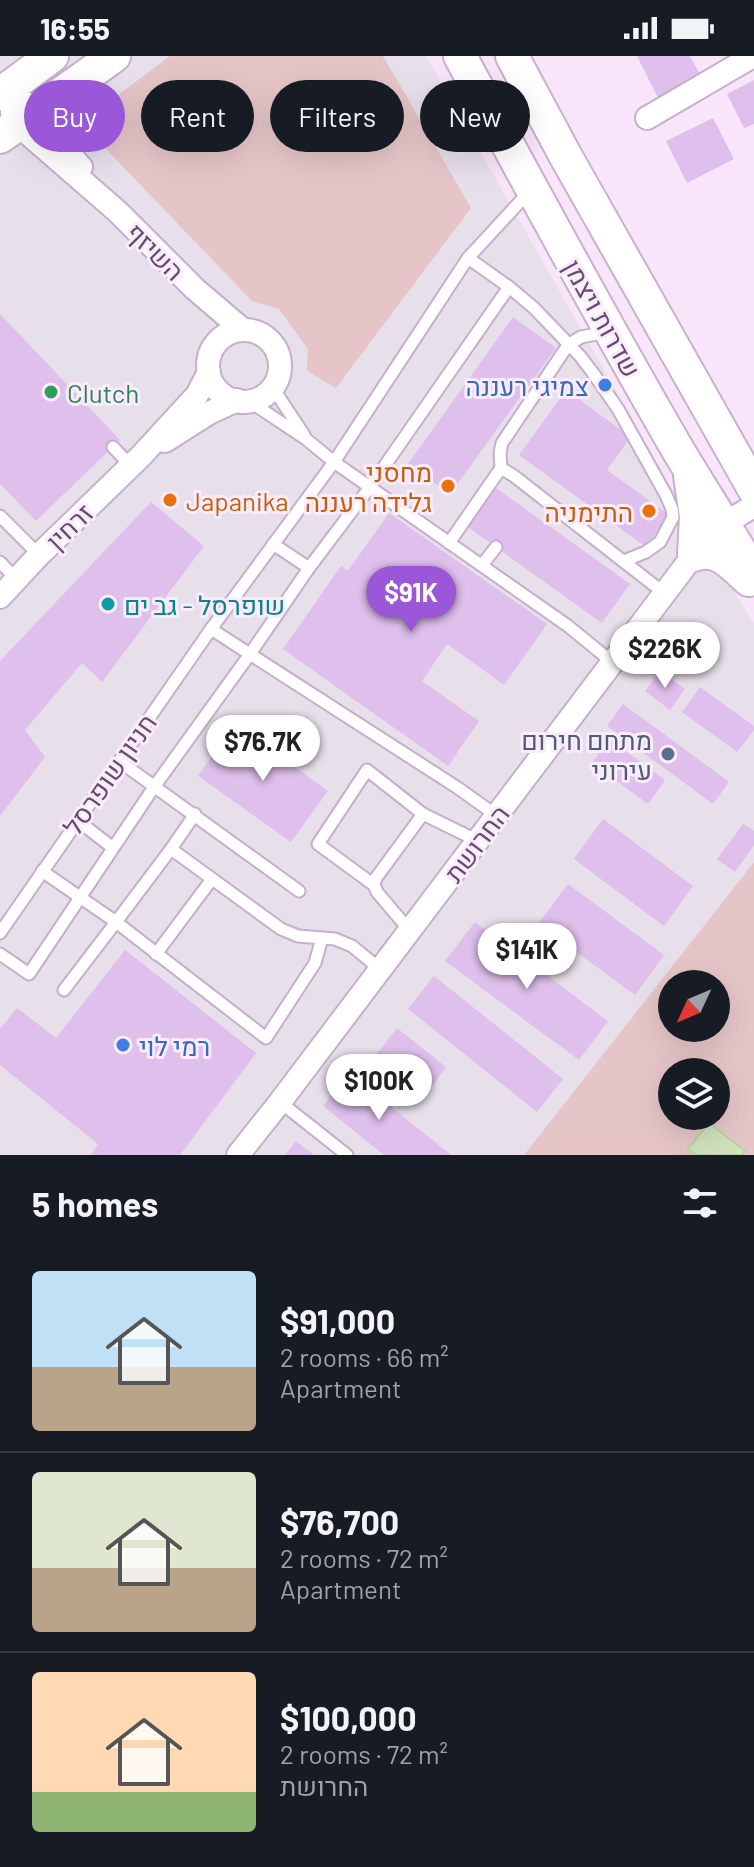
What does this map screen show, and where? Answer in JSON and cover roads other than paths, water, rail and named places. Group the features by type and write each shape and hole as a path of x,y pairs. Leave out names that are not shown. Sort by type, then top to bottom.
{"main road":[{"path":"3,79 8,63 43,56"},
{"path":"3,79 52,56"},
{"path":"18,125 114,56"},
{"name":"שדרות ויצמן","path":"460,56 611,332 754,575"},
{"name":"שדרות ויצמן","path":"512,56 754,489"},
{"path":"678,448 691,477 696,516 694,555 709,551 718,555 754,585"}],"street":[{"path":"647,118 753,56"},
{"name":"השיזף","path":"3,79 18,125 118,212 195,289 243,330"},
{"name":"השיזף","path":"195,289 217,343"},
{"path":"243,330 265,336 278,355 280,366 273,388 265,395 243,401 221,392 213,383 209,359 217,343 231,332 243,330"},
{"name":"זרחין","path":"0,597 136,461 197,395 209,372"},
{"name":"זרחין","path":"136,461 209,413 243,401"},
{"name":"החרושת","path":"238,1155 694,555 725,523 754,506"}],"lane":[{"name":"חניון שופרסל","path":"0,933 211,629 334,462 468,258 531,189"},
{"path":"468,258 534,308 593,373 618,409 666,495 673,517 660,542 624,561"},
{"path":"0,954 29,974 154,787 370,487 509,287"},
{"path":"449,543 501,468 502,443 568,345 581,337 611,332"},
{"path":"273,388 306,439"},
{"path":"243,401 306,439 334,462 568,626 612,662"},
{"path":"113,447 136,461"},
{"path":"501,468 664,593"},
{"path":"0,516 39,555"},
{"path":"273,544 309,568"},
{"path":"482,565 496,547"},
{"path":"0,562 17,580"},
{"path":"211,629 497,816"},
{"path":"119,761 299,891"},
{"path":"410,931 374,885 318,844 367,770 423,814 478,841"},
{"path":"64,990 195,814"},
{"path":"374,885 423,814"},
{"path":"77,820 113,848"},
{"path":"171,849 281,929 298,936 335,939 352,946 381,970"},
{"path":"42,871 116,922 266,1038 315,963 322,938"},
{"path":"156,954 212,879"},
{"path":"280,1102 347,1155"}],"place":[{"name":"צמיגי רעננה","path":"605,385"},
{"name":"Clutch","path":"51,392"},
{"name":"מחסני גלידה רעננה","path":"448,486"},
{"name":"Japanika","path":"170,500"},
{"name":"התימניה","path":"649,511"},
{"name":"שופרסל - גב ים","path":"108,604"},
{"name":"מתחם חירום עירוני","path":"668,754"},
{"name":"רמי לוי","path":"123,1045"}]}
